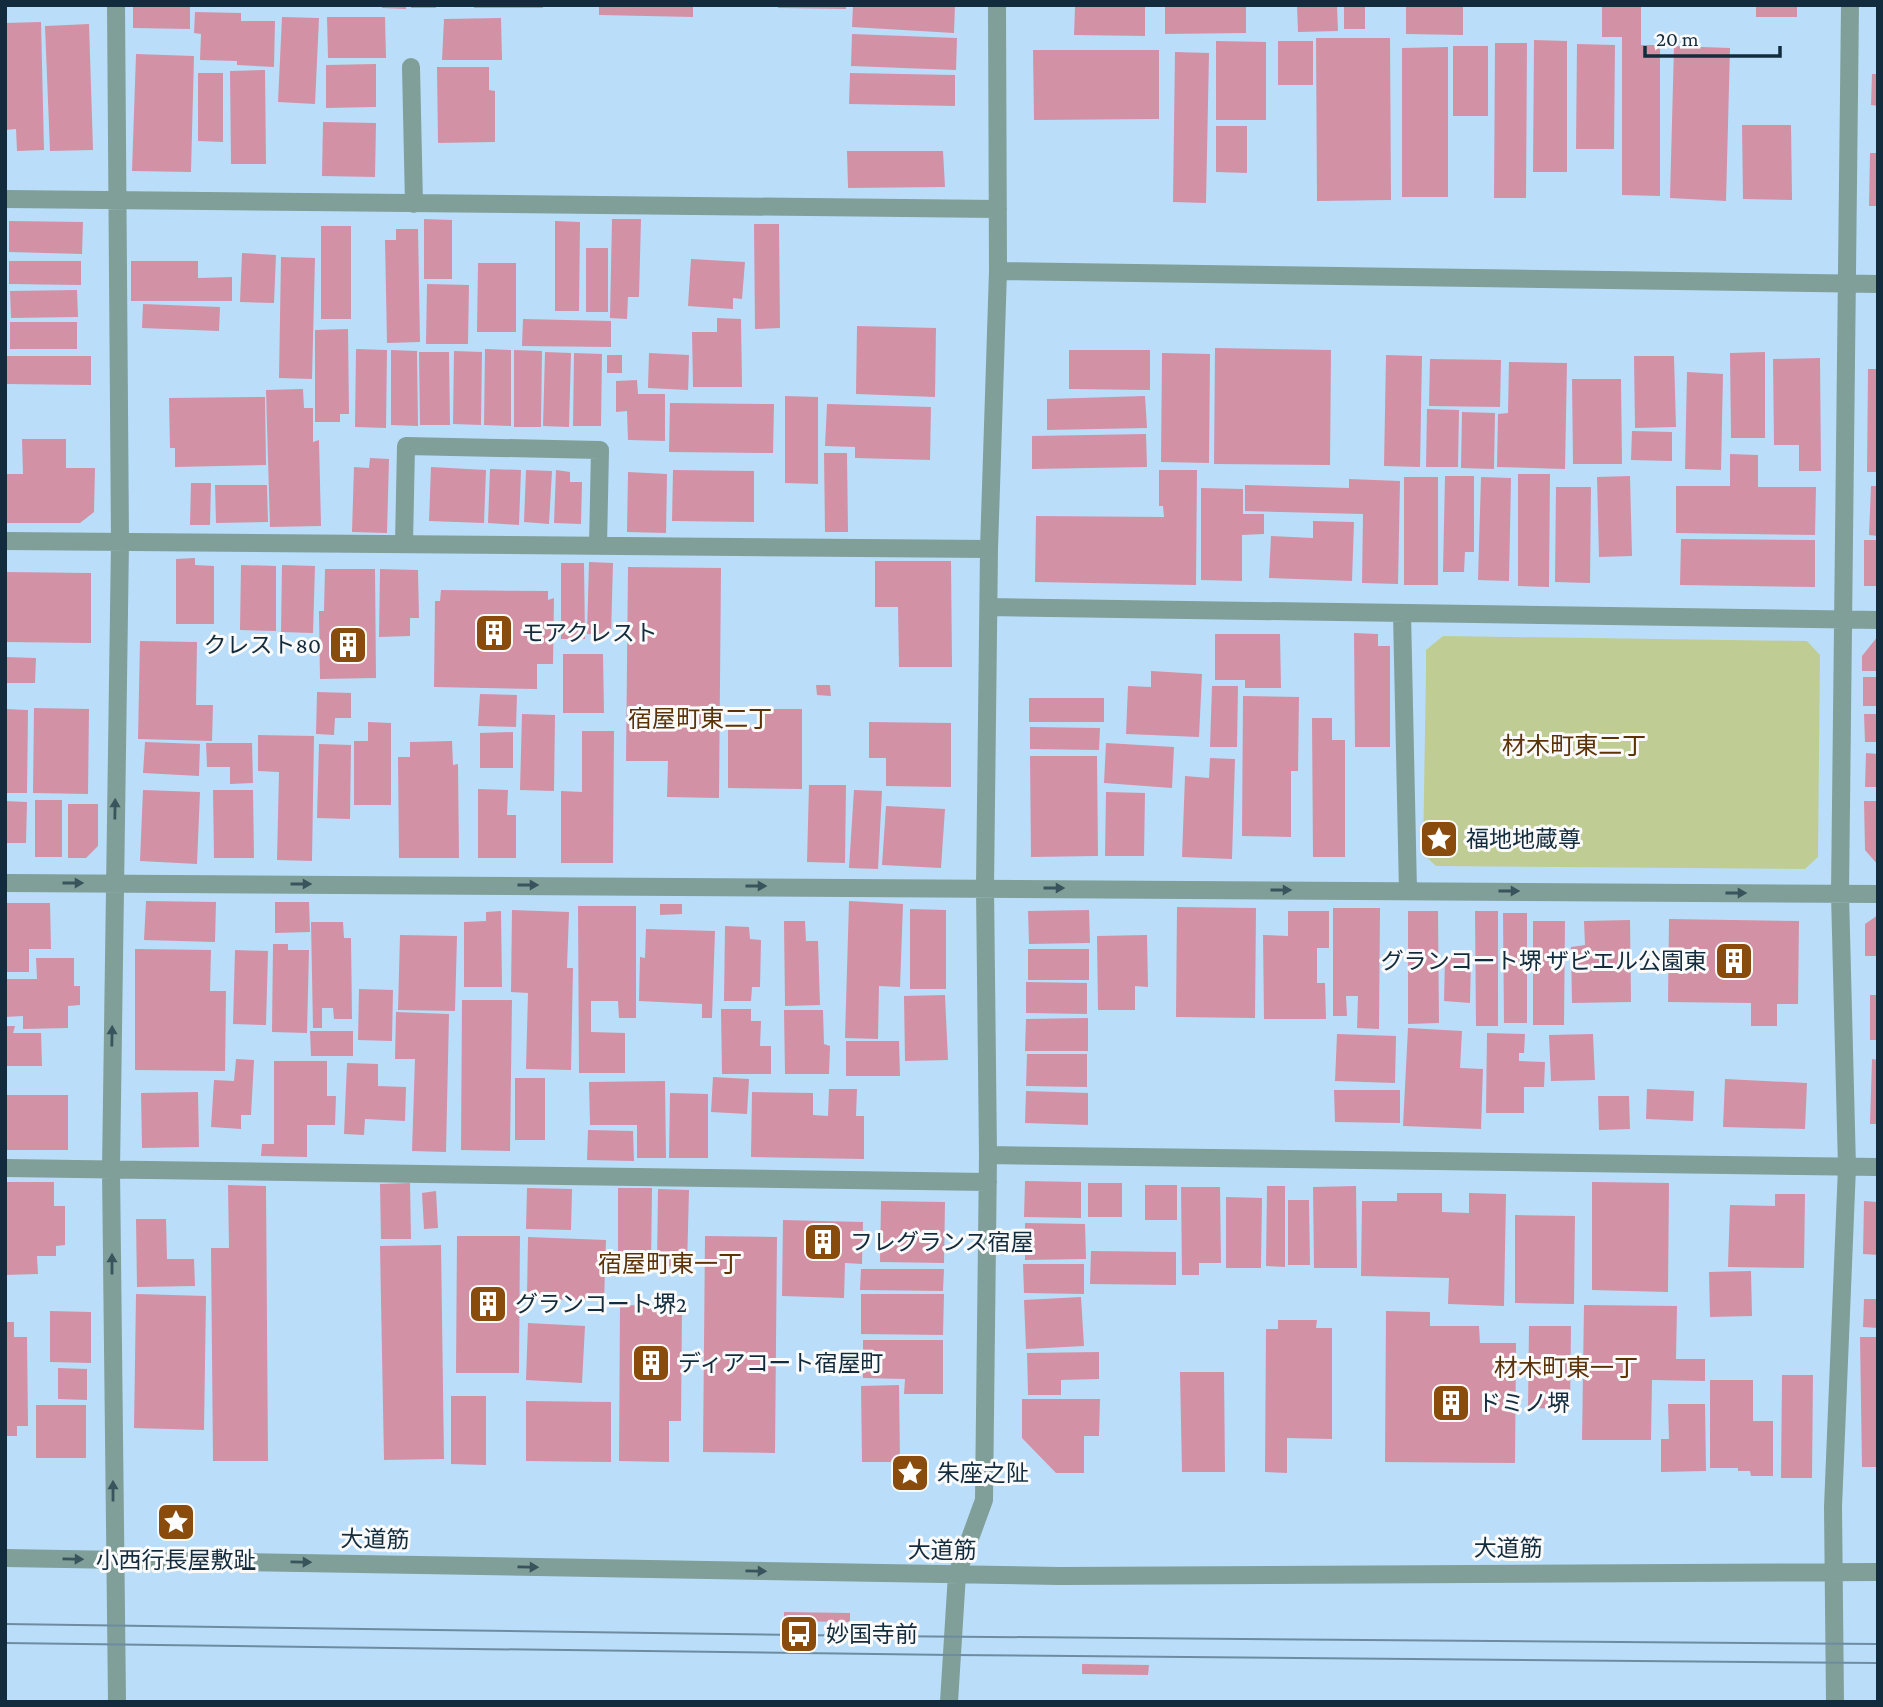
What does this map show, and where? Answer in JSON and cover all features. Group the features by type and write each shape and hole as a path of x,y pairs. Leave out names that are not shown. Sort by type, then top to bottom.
{"street":[{"path":"116,5 120,542 111,1169 117,1702"},
{"path":"949,1702 957,1574 984,1500 988,1182 985,887 989,549 998,271 997,5"},
{"path":"1835,1702 1833,1507 1847,1167 1840,894 1850,5"},
{"path":"411,68 414,204"},
{"path":"5,199 998,209"},
{"path":"998,271 1878,284"},
{"path":"404,544 406,446 600,450 598,546"},
{"path":"5,541 989,549"},
{"path":"989,607 1878,620"},
{"path":"1402,613 1408,891"},
{"path":"5,883 1878,894"},
{"path":"988,1155 1878,1167"},
{"path":"5,1168 988,1182"},
{"name":"大道筋","path":"5,1558 1060,1576 1878,1572"}],"green space":[{"path":"1443,636 1807,641 1820,655 1818,857 1805,869 1436,866 1423,854 1426,650"}],"building":[{"path":"133,5 190,5 190,29 133,28"},
{"path":"382,5 406,5 406,9 382,8"},
{"path":"411,5 436,5 436,8 411,8"},
{"path":"474,5 543,5 543,8 474,8"},
{"path":"599,5 693,5 693,17 599,15"},
{"path":"778,5 846,5 846,9 778,8"},
{"path":"853,5 955,5 954,33 852,27"},
{"path":"1165,5 1246,5 1246,33 1165,34"},
{"path":"1297,5 1337,5 1338,31 1298,32"},
{"path":"1344,5 1365,5 1365,29 1344,29"},
{"path":"1406,5 1463,5 1463,35 1406,34"},
{"path":"1602,5 1641,5 1641,45 1660,45 1660,196 1622,195 1622,37 1602,37"},
{"path":"1756,5 1797,5 1797,17 1756,17"},
{"path":"1075,7 1145,7 1145,36 1074,35"},
{"path":"195,12 241,13 241,21 275,21 274,67 237,65 237,61 200,60 201,34 194,33"},
{"path":"282,17 319,18 315,104 278,102"},
{"path":"327,17 385,17 386,58 328,58"},
{"path":"501,18 502,60 442,60 444,19"},
{"path":"41,22 44,150 17,151 16,129 5,130 5,23"},
{"path":"89,24 93,150 50,151 45,26"},
{"path":"852,34 957,38 956,70 851,66"},
{"path":"1316,38 1390,38 1391,200 1317,201"},
{"path":"1534,40 1567,41 1567,172 1533,172"},
{"path":"1216,41 1266,42 1266,120 1216,120"},
{"path":"1278,41 1313,41 1313,85 1278,85"},
{"path":"1495,43 1527,43 1526,198 1494,198"},
{"path":"1577,44 1615,45 1614,149 1576,149"},
{"path":"1453,46 1488,46 1488,116 1453,116"},
{"path":"1674,46 1730,48 1726,201 1670,198"},
{"path":"1448,47 1448,197 1402,197 1402,48"},
{"path":"1033,50 1159,50 1159,119 1034,120"},
{"path":"1175,52 1209,53 1206,203 1173,202"},
{"path":"136,54 194,56 191,172 132,171"},
{"path":"376,64 376,107 326,108 326,65"},
{"path":"437,67 489,67 489,90 495,91 495,142 438,143"},
{"path":"265,70 266,164 231,164 230,71"},
{"path":"198,73 223,73 223,142 198,141"},
{"path":"850,73 955,75 955,106 849,104"},
{"path":"1872,74 1878,74 1878,106 1871,105"},
{"path":"323,122 376,123 375,177 322,176"},
{"path":"1742,125 1791,125 1792,200 1743,199"},
{"path":"1216,126 1247,126 1247,173 1216,172"},
{"path":"847,151 943,151 945,187 848,188"},
{"path":"1870,153 1878,153 1878,206 1869,206"},
{"path":"424,219 452,220 452,279 424,279"},
{"path":"612,219 641,219 639,297 628,297 627,319 610,318"},
{"path":"9,221 83,222 82,254 9,252"},
{"path":"555,221 580,222 579,311 555,311"},
{"path":"754,224 779,224 780,328 755,329"},
{"path":"321,226 351,226 351,319 321,319"},
{"path":"396,229 418,229 420,342 387,343 385,240 396,240"},
{"path":"586,248 608,248 608,312 586,312"},
{"path":"242,253 276,255 274,303 240,302"},
{"path":"281,257 315,258 312,379 279,378"},
{"path":"691,259 745,262 742,299 733,298 733,309 688,306"},
{"path":"9,261 81,261 81,285 9,284"},
{"path":"131,261 198,261 198,278 232,277 232,301 131,301"},
{"path":"478,263 516,263 516,332 477,332"},
{"path":"427,284 469,285 468,344 426,344"},
{"path":"77,290 78,317 11,318 10,291"},
{"path":"143,304 220,307 219,331 142,328"},
{"path":"717,318 741,319 742,387 693,387 692,332 717,332"},
{"path":"523,319 611,321 611,347 522,346"},
{"path":"10,322 77,322 77,349 10,349"},
{"path":"857,326 936,328 935,397 856,394"},
{"path":"348,329 349,414 340,414 340,422 315,422 315,330"},
{"path":"1215,348 1331,350 1330,465 1214,464"},
{"path":"356,349 387,350 386,428 355,427"},
{"path":"485,349 511,350 511,426 484,425"},
{"path":"391,350 417,351 418,426 391,425"},
{"path":"514,350 542,351 541,427 514,427"},
{"path":"1069,350 1150,350 1150,390 1069,389"},
{"path":"454,351 482,352 481,425 453,424"},
{"path":"419,352 449,352 450,425 420,425"},
{"path":"545,352 571,353 569,427 543,426"},
{"path":"1765,352 1765,438 1731,438 1730,353"},
{"path":"574,353 602,354 601,426 573,426"},
{"path":"649,353 689,355 688,390 648,388"},
{"path":"1162,353 1210,354 1209,463 1161,462"},
{"path":"607,355 622,355 622,373 607,373"},
{"path":"1386,355 1422,356 1420,467 1384,466"},
{"path":"5,356 91,356 91,385 5,384"},
{"path":"1634,356 1674,356 1676,427 1635,428"},
{"path":"1820,358 1821,471 1799,471 1799,445 1774,445 1773,359"},
{"path":"1430,359 1501,360 1500,407 1429,406"},
{"path":"1509,362 1567,363 1565,469 1497,467 1498,414 1508,413"},
{"path":"1868,369 1878,369 1878,472 1867,472"},
{"path":"1687,372 1723,374 1721,470 1685,469"},
{"path":"1572,379 1621,379 1622,464 1573,464"},
{"path":"637,380 638,394 665,394 665,441 628,440 627,411 616,412 616,381"},
{"path":"303,389 304,408 313,408 313,442 319,440 321,526 270,527 266,390"},
{"path":"785,396 818,397 818,484 785,483"},
{"path":"1145,396 1147,428 1047,430 1047,399"},
{"path":"265,397 266,465 175,467 175,448 170,448 169,398"},
{"path":"670,403 774,404 773,453 669,452"},
{"path":"827,404 931,407 930,460 855,458 855,447 825,446"},
{"path":"1427,409 1459,410 1458,467 1426,467"},
{"path":"1462,412 1495,413 1494,469 1461,468"},
{"path":"1632,431 1672,432 1672,461 1631,460"},
{"path":"1146,434 1147,467 1032,469 1032,436"},
{"path":"22,439 66,439 66,468 95,468 94,512 80,523 5,523 5,474 23,474"},
{"path":"824,453 847,453 848,532 825,532"},
{"path":"1730,454 1758,455 1758,487 1816,487 1815,535 1676,533 1676,486 1730,486"},
{"path":"370,458 389,459 387,533 352,532 354,467 369,468"},
{"path":"431,467 486,470 484,523 429,521"},
{"path":"490,469 521,470 519,525 488,523"},
{"path":"526,470 552,471 549,524 524,522"},
{"path":"556,470 570,472 570,482 582,482 581,524 554,523"},
{"path":"673,470 754,471 754,522 672,521"},
{"path":"1159,470 1197,470 1196,585 1035,582 1036,516 1164,517 1163,506 1159,506"},
{"path":"628,472 667,474 666,533 627,532"},
{"path":"1518,474 1550,474 1549,587 1518,586"},
{"path":"1445,476 1474,476 1474,552 1465,552 1464,572 1443,572"},
{"path":"1630,476 1632,556 1599,557 1597,477"},
{"path":"1404,477 1438,477 1438,585 1404,585"},
{"path":"1481,477 1511,478 1509,581 1478,580"},
{"path":"1349,479 1400,481 1398,584 1362,583 1363,514 1245,511 1245,485 1349,488"},
{"path":"191,483 211,483 210,525 190,525"},
{"path":"215,485 267,485 268,522 216,523"},
{"path":"1871,486 1878,486 1878,536 1869,535"},
{"path":"1556,487 1591,487 1590,583 1555,582"},
{"path":"1201,488 1243,489 1243,514 1264,514 1264,534 1242,535 1242,581 1201,580"},
{"path":"1313,521 1354,522 1352,581 1269,578 1271,536 1313,538"},
{"path":"1681,539 1815,540 1815,587 1680,585"},
{"path":"1864,540 1878,540 1878,586 1864,586"},
{"path":"195,558 195,565 214,566 214,624 176,624 176,559"},
{"path":"875,561 951,561 952,667 899,667 898,607 875,607"},
{"path":"589,562 613,563 611,635 587,634"},
{"path":"561,563 584,563 585,639 561,639"},
{"path":"241,565 276,566 276,631 240,630"},
{"path":"282,565 315,566 313,633 281,632"},
{"path":"628,567 721,568 719,798 667,797 668,761 626,761"},
{"name":"クレスト80","path":"325,569 375,569 376,678 320,679 319,611 324,611"},
{"path":"380,569 418,570 419,618 410,618 410,636 379,637"},
{"path":"6,572 91,573 91,643 5,642"},
{"name":"モアクレスト","path":"441,590 548,591 548,600 554,598 553,664 537,664 537,689 434,687 435,601 440,601"},
{"path":"1354,633 1378,634 1378,646 1390,646 1390,747 1355,747"},
{"path":"1215,634 1280,634 1281,688 1245,688 1245,680 1215,680"},
{"path":"1878,636 1878,671 1862,671 1862,656"},
{"path":"140,641 197,642 196,705 213,705 212,741 138,739"},
{"path":"563,654 603,654 604,713 563,713"},
{"path":"5,657 36,658 35,683 5,683"},
{"path":"1151,671 1202,674 1199,737 1126,734 1128,686 1151,687"},
{"path":"1863,677 1878,677 1878,706 1863,706"},
{"path":"816,685 830,685 831,696 817,695"},
{"path":"1212,686 1238,686 1237,747 1210,747"},
{"path":"317,692 351,693 351,718 335,718 334,735 316,734"},
{"path":"480,694 517,695 516,727 478,726"},
{"path":"1243,696 1299,697 1298,771 1291,771 1291,837 1242,836"},
{"path":"1029,698 1104,698 1104,722 1029,722"},
{"path":"34,708 89,709 88,794 33,793"},
{"path":"5,709 28,710 27,793 5,793"},
{"path":"763,709 802,709 802,789 728,788 728,727 763,727"},
{"path":"522,714 555,715 554,791 520,790"},
{"path":"1864,714 1878,714 1878,742 1865,742"},
{"path":"1312,718 1332,718 1332,740 1345,740 1345,857 1313,857"},
{"path":"368,722 391,723 391,805 354,805 354,741 368,741"},
{"path":"869,722 951,723 951,787 886,786 886,758 869,758"},
{"path":"1030,727 1100,728 1099,750 1030,749"},
{"path":"582,731 614,731 613,863 561,863 561,791 582,792"},
{"path":"513,732 513,768 480,768 480,733"},
{"path":"258,735 314,736 312,861 277,860 279,772 258,771"},
{"path":"452,741 453,765 458,764 459,858 399,858 398,757 410,757 410,742"},
{"path":"145,742 200,744 199,776 143,773"},
{"path":"206,743 252,743 253,783 230,784 230,767 207,767"},
{"path":"1106,743 1174,747 1172,788 1104,783"},
{"path":"319,744 351,745 350,819 317,818"},
{"path":"1866,753 1878,754 1878,787 1865,787"},
{"path":"1030,756 1097,756 1098,856 1031,857"},
{"path":"1210,758 1235,759 1232,859 1182,857 1185,776 1209,778"},
{"path":"809,785 846,785 845,863 807,862"},
{"path":"478,789 508,790 507,815 516,815 516,858 478,858"},
{"path":"143,790 200,792 197,864 140,861"},
{"path":"213,790 253,790 254,858 214,858"},
{"path":"854,790 882,791 878,869 849,868"},
{"path":"1106,792 1145,793 1144,856 1105,856"},
{"path":"35,800 62,800 62,857 35,857"},
{"path":"5,801 27,802 26,843 5,843"},
{"path":"1864,801 1878,801 1878,865 1865,850"},
{"path":"68,804 98,804 98,846 86,858 68,858"},
{"path":"886,806 945,809 941,868 882,865"},
{"path":"146,901 216,902 215,942 144,940"},
{"path":"849,901 903,904 900,987 879,986 878,1039 845,1038"},
{"path":"275,902 309,902 310,932 275,933"},
{"path":"5,903 50,903 51,949 29,949 29,972 5,972"},
{"path":"660,904 682,904 682,914 660,915"},
{"path":"578,906 636,906 636,1018 619,1018 618,1001 591,1001 591,1032 625,1033 625,1073 579,1073"},
{"path":"1177,907 1256,908 1255,1018 1176,1017"},
{"path":"1333,908 1380,908 1379,1029 1357,1028 1358,996 1346,996 1347,1016 1333,1016"},
{"path":"910,909 946,910 946,989 910,989"},
{"path":"512,910 569,912 567,968 573,968 571,1070 526,1069 528,993 511,992"},
{"path":"1089,910 1090,943 1029,944 1028,911"},
{"path":"501,911 502,987 464,987 464,922 486,921 486,912"},
{"path":"1288,911 1329,911 1329,948 1317,948 1317,983 1325,983 1326,1019 1264,1019 1263,935 1288,936"},
{"path":"1408,911 1438,911 1439,1023 1408,1024"},
{"path":"1475,911 1498,911 1498,1026 1476,1026"},
{"path":"1503,913 1527,913 1527,1023 1504,1023"},
{"path":"1878,915 1878,956 1865,956 1865,924"},
{"name":"グランコート堺 ザビエル公園東","path":"1669,919 1799,921 1798,1004 1777,1004 1777,1026 1751,1026 1751,1003 1668,1002"},
{"path":"1630,920 1631,1002 1572,1003 1571,947 1585,945 1584,921"},
{"path":"784,921 805,921 806,941 818,941 820,1005 785,1006"},
{"path":"1533,921 1565,921 1564,1025 1533,1025"},
{"path":"311,922 343,922 344,938 351,938 352,1019 334,1019 333,1008 322,1008 322,1028 313,1028"},
{"path":"725,926 749,927 750,939 761,940 760,987 752,987 751,1001 724,1001"},
{"path":"646,929 715,931 712,1018 702,1018 702,1004 639,1001 640,957 645,958"},
{"path":"400,935 457,936 455,1011 398,1010"},
{"path":"1147,935 1148,987 1135,986 1135,1010 1098,1010 1097,936"},
{"path":"273,944 288,944 288,950 309,950 307,1033 272,1032"},
{"path":"135,949 211,950 210,991 226,991 225,1071 135,1070"},
{"path":"1028,949 1089,949 1089,980 1028,980"},
{"path":"235,950 268,951 266,1025 233,1024"},
{"path":"1445,957 1471,958 1470,1003 1444,1001"},
{"path":"36,958 74,958 74,986 80,986 80,1005 68,1006 68,1028 23,1029 23,1016 5,1017 5,979 37,979"},
{"path":"1026,982 1087,983 1087,1014 1026,1013"},
{"path":"359,989 393,990 392,1041 358,1040"},
{"path":"945,995 948,1060 905,1061 904,996"},
{"path":"1870,995 1878,995 1878,1040 1870,1040"},
{"path":"462,1000 512,1000 510,1151 461,1150"},
{"path":"721,1009 751,1009 751,1021 761,1021 760,1046 771,1046 771,1074 722,1074"},
{"path":"784,1010 823,1010 824,1044 830,1046 829,1074 785,1074"},
{"path":"396,1012 449,1014 446,1152 412,1151 415,1059 395,1059"},
{"path":"1088,1018 1088,1051 1025,1051 1026,1019"},
{"path":"5,1026 15,1026 13,1033 41,1033 42,1066 5,1066"},
{"path":"1408,1028 1462,1031 1460,1068 1483,1069 1481,1129 1403,1126"},
{"path":"310,1031 353,1031 353,1056 311,1056"},
{"path":"1487,1033 1525,1034 1524,1053 1519,1053 1519,1061 1545,1062 1544,1087 1524,1087 1524,1113 1486,1113"},
{"path":"1337,1034 1396,1036 1395,1083 1335,1081"},
{"path":"1593,1034 1595,1080 1551,1081 1549,1035"},
{"path":"846,1041 899,1041 900,1076 846,1076"},
{"path":"1027,1054 1087,1054 1087,1087 1026,1086"},
{"path":"236,1059 254,1060 251,1115 241,1115 241,1129 211,1127 214,1080 234,1081"},
{"path":"1872,1059 1878,1060 1878,1124 1870,1124"},
{"path":"274,1061 327,1061 327,1096 336,1096 335,1125 307,1125 307,1157 261,1156 262,1144 274,1144"},
{"path":"347,1063 378,1064 378,1086 406,1087 405,1121 365,1119 364,1135 344,1134"},
{"path":"713,1077 749,1079 747,1114 711,1112"},
{"path":"515,1078 545,1078 545,1140 515,1140"},
{"path":"1725,1079 1807,1083 1805,1129 1723,1127"},
{"path":"665,1081 666,1158 637,1158 637,1125 590,1125 589,1082"},
{"path":"829,1089 857,1089 856,1116 864,1116 864,1159 751,1157 752,1092 813,1093 813,1115 828,1116"},
{"path":"1647,1089 1694,1091 1693,1121 1646,1119"},
{"path":"1334,1090 1400,1090 1400,1123 1335,1122"},
{"path":"1026,1091 1088,1093 1088,1125 1025,1123"},
{"path":"198,1092 199,1147 142,1148 141,1093"},
{"path":"670,1093 708,1094 708,1158 669,1158"},
{"path":"5,1095 68,1095 68,1150 5,1150"},
{"path":"1598,1096 1629,1096 1630,1129 1599,1130"},
{"path":"588,1130 633,1131 634,1161 587,1160"},
{"path":"1025,1181 1081,1182 1081,1218 1024,1217"},
{"path":"5,1182 54,1182 54,1206 65,1206 65,1245 56,1246 56,1256 37,1256 38,1274 5,1275"},
{"path":"1592,1182 1669,1183 1668,1292 1592,1290"},
{"path":"410,1183 411,1239 381,1239 380,1184"},
{"path":"1088,1183 1122,1183 1122,1217 1088,1217"},
{"path":"228,1185 266,1186 268,1461 213,1461 211,1248 229,1248"},
{"path":"1145,1185 1177,1185 1177,1220 1145,1220"},
{"path":"1267,1186 1285,1186 1285,1267 1266,1266"},
{"path":"1356,1186 1357,1268 1314,1268 1313,1187"},
{"path":"1181,1187 1220,1187 1221,1263 1199,1263 1199,1275 1182,1275"},
{"path":"527,1188 572,1189 571,1230 526,1229"},
{"path":"618,1188 652,1188 651,1267 618,1267"},
{"path":"658,1189 689,1190 687,1267 657,1266"},
{"path":"436,1191 438,1228 424,1229 422,1193"},
{"path":"1397,1193 1442,1193 1442,1212 1469,1213 1469,1193 1506,1194 1504,1306 1448,1304 1449,1278 1361,1276 1362,1201 1397,1201"},
{"path":"1775,1194 1805,1194 1804,1268 1728,1267 1730,1205 1775,1206"},
{"path":"1226,1197 1262,1198 1261,1268 1226,1268"},
{"path":"1288,1200 1309,1200 1310,1265 1288,1265"},
{"path":"881,1201 945,1202 944,1263 880,1262"},
{"path":"1864,1201 1878,1202 1878,1255 1863,1254"},
{"path":"1515,1215 1575,1216 1574,1304 1515,1303"},
{"path":"136,1219 166,1219 167,1259 194,1259 195,1286 137,1287"},
{"name":"フレグランス宿屋","path":"783,1220 863,1222 862,1264 845,1263 844,1298 782,1296"},
{"path":"1025,1223 1085,1224 1086,1259 1025,1260"},
{"name":"グランコート堺2","path":"457,1236 520,1236 519,1373 456,1373"},
{"path":"705,1236 777,1237 775,1453 703,1452"},
{"path":"528,1237 606,1240 604,1301 527,1298"},
{"path":"441,1245 444,1459 384,1460 380,1246"},
{"path":"1091,1251 1176,1252 1176,1285 1090,1284"},
{"path":"1023,1264 1084,1264 1084,1294 1024,1293"},
{"path":"861,1269 944,1269 943,1291 860,1290"},
{"path":"1751,1271 1752,1316 1710,1317 1709,1272"},
{"path":"136,1294 206,1296 204,1430 134,1428"},
{"path":"861,1294 944,1294 943,1335 861,1334"},
{"path":"1081,1297 1084,1346 1026,1349 1024,1300"},
{"path":"1864,1299 1878,1299 1878,1328 1863,1327"},
{"name":"ディアコート宿屋町","path":"620,1305 682,1306 681,1421 669,1421 669,1462 619,1461"},
{"path":"1584,1305 1677,1306 1676,1359 1705,1359 1705,1381 1652,1380 1651,1440 1582,1440"},
{"path":"50,1311 91,1312 91,1363 50,1362"},
{"name":"ドミノ堺","path":"1386,1311 1430,1312 1430,1326 1479,1326 1480,1343 1516,1343 1515,1463 1385,1462"},
{"path":"1278,1320 1317,1320 1316,1328 1332,1328 1332,1439 1287,1438 1287,1473 1265,1472 1266,1329 1278,1329"},
{"path":"5,1322 14,1322 14,1337 27,1337 28,1426 17,1426 17,1436 5,1436"},
{"path":"528,1323 585,1326 582,1383 526,1380"},
{"path":"1529,1326 1571,1326 1570,1409 1528,1408"},
{"path":"1860,1337 1878,1337 1878,1467 1862,1467"},
{"path":"863,1340 943,1340 943,1394 904,1394 905,1379 863,1378"},
{"path":"1099,1352 1099,1379 1061,1380 1061,1395 1028,1395 1027,1353"},
{"path":"58,1368 87,1369 87,1400 58,1399"},
{"path":"1180,1372 1224,1372 1225,1472 1182,1472"},
{"path":"1782,1375 1813,1375 1812,1478 1781,1478"},
{"path":"1710,1380 1753,1380 1753,1421 1773,1421 1773,1476 1751,1476 1750,1471 1738,1471 1738,1468 1710,1468"},
{"path":"899,1385 900,1462 862,1462 861,1386"},
{"path":"451,1396 486,1396 486,1465 451,1464"},
{"path":"1022,1399 1100,1399 1099,1436 1084,1436 1084,1473 1056,1473 1022,1438"},
{"path":"526,1401 611,1402 611,1462 526,1461"},
{"path":"1668,1404 1705,1404 1706,1471 1661,1472 1661,1439 1669,1439"},
{"path":"36,1405 86,1405 86,1458 36,1458"},
{"path":"784,1612 850,1613 850,1622 784,1621"},
{"path":"1082,1664 1149,1665 1148,1675 1082,1674"}],"tram line":[{"path":"5,1624 875,1636 1878,1644"},
{"path":"5,1643 1878,1663"}],"place":[{"name":"モアクレスト","path":"494,633"},
{"name":"クレスト80","path":"348,645"},
{"name":"福地地蔵尊","path":"1439,839"},
{"name":"グランコート堺 ザビエル公園東","path":"1734,961"},
{"name":"フレグランス宿屋","path":"823,1242"},
{"name":"グランコート堺2","path":"488,1304"},
{"name":"ディアコート宿屋町","path":"651,1363"},
{"name":"ドミノ堺","path":"1451,1403"},
{"name":"朱座之阯","path":"910,1473"},
{"name":"小西行長屋敷趾","path":"176,1522"},
{"name":"妙国寺前","path":"799,1634"}],"district":[{"name":"宿屋町東二丁","path":"700,718"},
{"name":"材木町東二丁","path":"1574,745"},
{"name":"宿屋町東一丁","path":"670,1263"},
{"name":"材木町東一丁","path":"1566,1367"}]}
